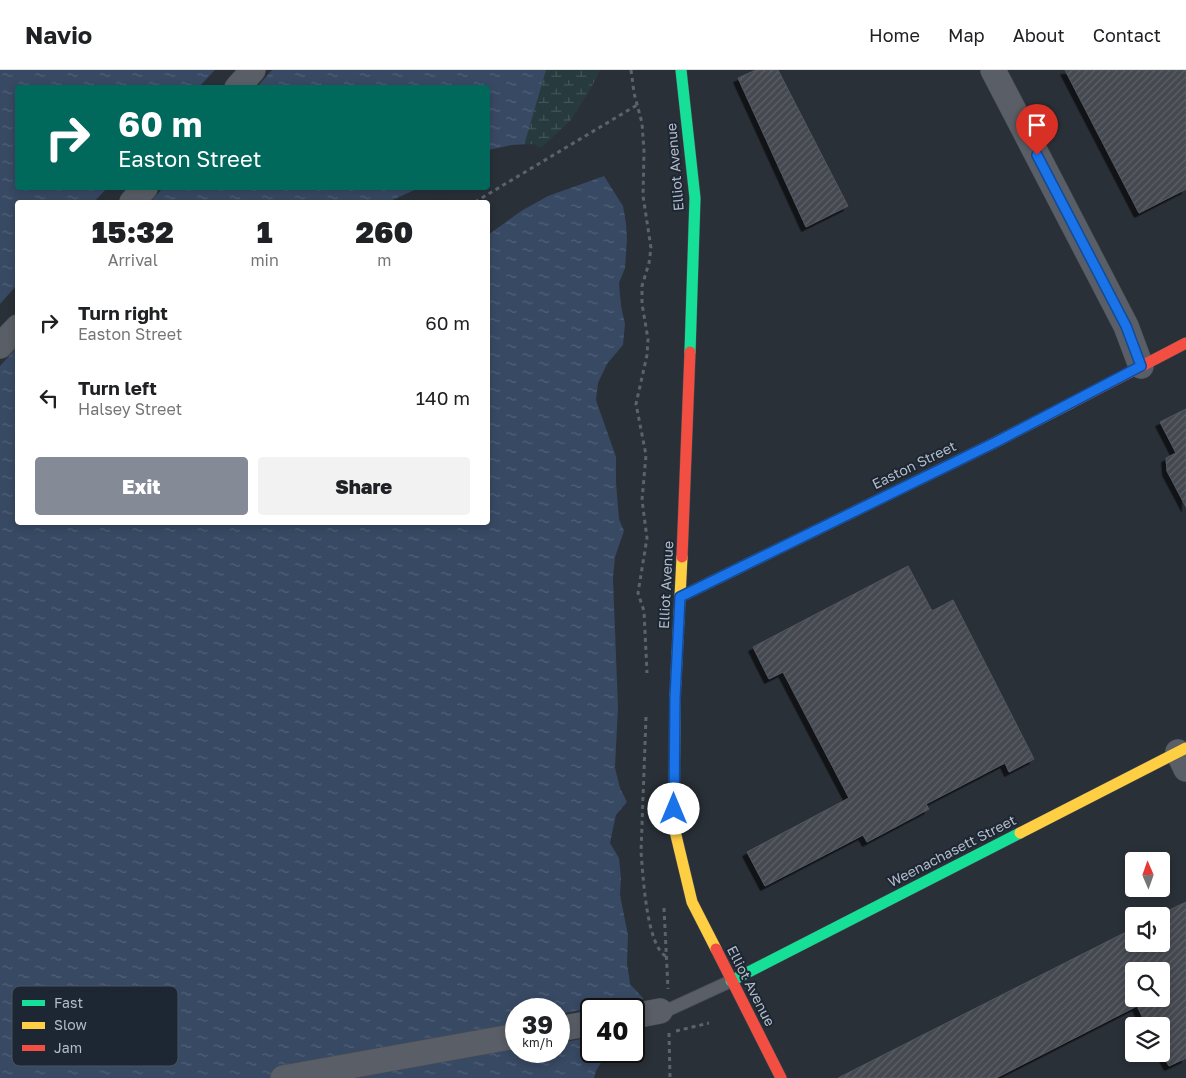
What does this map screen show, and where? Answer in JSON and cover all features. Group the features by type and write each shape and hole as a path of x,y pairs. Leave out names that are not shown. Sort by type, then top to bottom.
{"street":[{"path":"240,85 253,70"},
{"name":"Elliot Avenue","path":"681,70 695,198 675,698 674,827 692,902 782,1078"},
{"path":"993,70 1126,326 1141,366"},
{"path":"134,200 143,190"},
{"path":"0,346 15,330"},
{"name":"Easton Street","path":"680,597 996,442 1186,343"},
{"name":"Weenachasett Street","path":"731,981 1183,757"},
{"path":"645,1017 666,1018"},
{"path":"283,1078 505,1038"}],"lane":[{"path":"666,1018 731,981"}],"path":[{"path":"631,70 642,123 644,151 643,196 651,248 649,263 642,286 642,304 648,339 647,355 636,404 646,455 642,500 647,538 638,593 644,611 647,676"},
{"path":"478,200 637,105"},
{"path":"646,714 641,852 642,872 650,928 657,946 663,955 667,957"},
{"path":"666,1018 709,1023"}],"green space":[{"path":"403,70 600,70 590,90 570,121 541,148 534,144 513,145 490,93 490,85 399,85"}],"water":[{"path":"0,70 546,70 523,149 509,151 490,166 490,85 15,85 15,190 456,190 433,197 429,200 15,200 15,525 490,525 490,221 603,166 633,224 623,304 631,331 614,391 625,502 632,533 620,561 627,802 619,820 632,979 643,998 580,998 580,1063 607,1063 599,1078 0,1078"}],"pier":[{"path":"215,70 272,70 259,85 201,85"},
{"path":"527,144 525,151 510,154 490,169 490,150"},
{"path":"589,163 603,163 615,174 626,196 636,224 638,247 626,304 633,331 617,391 630,465 628,502 634,533 623,562 624,630 629,653 627,749 629,802 622,820 636,948 635,978 647,999 645,1002 645,998 630,984 627,964 628,935 620,895 619,858 610,843 616,815 627,802 620,788 615,768 618,707 613,578 615,557 624,531 619,519 616,457 596,400 598,383 607,364 623,345 625,324 619,283 625,268 626,223 623,206 604,176 548,196 521,211 490,234 490,218 567,168"},
{"path":"105,190 161,190 152,200 96,200"},
{"path":"415,190 463,190 433,200 392,200"},
{"path":"15,287 15,349 0,366 0,304"},
{"path":"580,1010 580,1039 570,1041 570,1012"},
{"path":"601,1063 608,1063 602,1078 594,1078"}],"building":[{"path":"756,70 778,70 848,206 806,227 738,78"},
{"path":"1065,70 1186,70 1186,189 1139,213"},
{"path":"1186,409 1186,507 1167,471 1166,458 1176,453 1160,422"},
{"path":"908,566 932,611 953,600 1034,759 1009,772 1005,763 926,804 929,809 867,842 863,835 765,886 747,852 849,798 783,672 769,679 753,647"},
{"path":"1186,902 1186,1058 1169,1066 1167,1062 1170,1062 1170,1017 1142,1017 1138,1007 1170,1007 1170,962 1125,962 1125,1007 1135,1007 996,1078 838,1078 1125,933 1125,952 1170,952 1170,910"}],"traffic: fast":[{"path":"681,70 695,198 690,352"},
{"path":"731,981 1020,833"}],"traffic: slow":[{"path":"680,597 996,442 1071,403"},
{"path":"682,557 675,698 674,827 692,902 716,949"},
{"path":"1020,833 1186,748"}],"traffic: jam":[{"path":"1071,403 1186,343"},
{"path":"682,557 690,352"},
{"path":"716,949 781,1078"}],"route":[{"path":"674,809 675,698 680,597 996,442 1141,366 1126,326 1037,155"}]}
